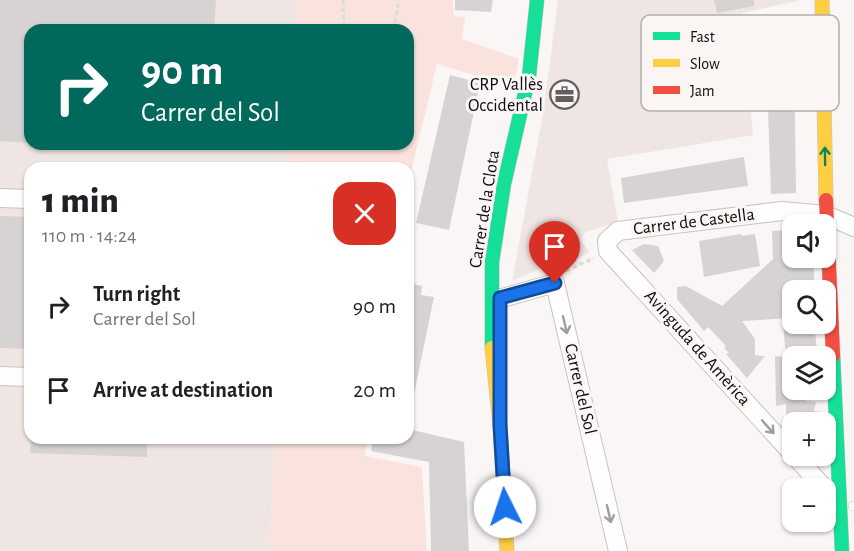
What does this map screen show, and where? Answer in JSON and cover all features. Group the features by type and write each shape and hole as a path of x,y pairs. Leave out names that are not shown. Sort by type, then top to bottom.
{"street":[{"name":"Carrer de la Clota","path":"507,551 500,425 500,298 510,207 534,94 539,21 537,0"},
{"name":"Carrer de la Clota","path":"539,21 546,0"},
{"path":"822,0 822,15"},
{"name":"Carrer de la Clota","path":"500,425 492,357 492,262 504,184 537,43"},
{"path":"824,111 826,214"},
{"path":"0,198 24,199"},
{"name":"Carrer de Castella","path":"602,248 618,231 782,211 815,214"},
{"name":"Carrer de Castella","path":"836,219 854,227"},
{"name":"Avinguda de Amèrica","path":"602,248 608,251 782,442"},
{"path":"830,268 848,509 842,551"},
{"name":"Carrer del Sol","path":"500,298 555,283 618,551"},
{"path":"0,376 24,377"},
{"name":"Avinguda de Amèrica","path":"804,466 815,478"},
{"name":"Avinguda de Amèrica","path":"836,499 848,509"}],"path":[{"path":"344,0 344,24"},
{"path":"395,24 399,0"},
{"path":"566,271 602,248"}],"shaded area":[{"path":"0,0 298,0 296,24 24,24 24,150 290,150 289,162 24,162 24,444 275,444 269,551 0,551"},
{"path":"298,0 453,0 454,17 465,16 462,39 519,59 513,87 437,64 413,162 289,162 290,150 414,150 414,24 296,24"},
{"path":"558,0 801,0 742,13 742,15 641,15 641,111 751,111 753,135 607,159 618,222 586,232 580,240 590,252 560,268 553,263 512,281 543,114"},
{"path":"275,444 367,444 365,456 422,467 427,551 269,551"}],"building":[{"path":"0,0 216,0 214,24 24,24 24,143 0,141"},
{"path":"455,0 493,0 491,12 455,10"},
{"path":"714,0 754,0 754,6 717,13"},
{"path":"450,75 480,83 449,230 416,223"},
{"path":"768,111 795,111 796,193 771,194"},
{"path":"744,157 748,186 624,203 621,178"},
{"path":"0,216 24,217 24,349 0,348"},
{"path":"782,230 782,268 814,268 814,280 782,280 782,319 742,321 755,339 755,355 765,356 747,378 726,354 729,353 724,348 726,346 708,327 704,331 677,299 677,287 686,286 722,306 773,259 772,231"},
{"path":"741,234 741,236 755,234 760,266 704,277 699,241"},
{"path":"644,244 658,246 664,261 654,273 632,250"},
{"path":"414,284 422,286 421,295 434,297 414,394"},
{"path":"784,334 815,334 817,346 785,346"},
{"path":"775,356 782,357 782,400 816,402 814,411 820,412 786,412 786,404 776,406"},
{"path":"414,430 464,442 469,551 431,551 429,462 371,451 372,444 414,444"},
{"path":"31,444 147,444 147,457 30,453"}],"traffic: fast":[{"path":"492,348 492,262 504,184 529,76 537,0"},
{"path":"835,400 842,551"}],"traffic: slow":[{"path":"822,0 822,15"},
{"path":"824,111 826,200"},
{"path":"492,348 500,425 507,551"}],"traffic: jam":[{"path":"826,200 833,346"}],"place":[{"name":"CRP Vallès Occidental","path":"564,95"}],"route":[{"path":"505,507 500,425 502,388 500,298 555,283"}]}
